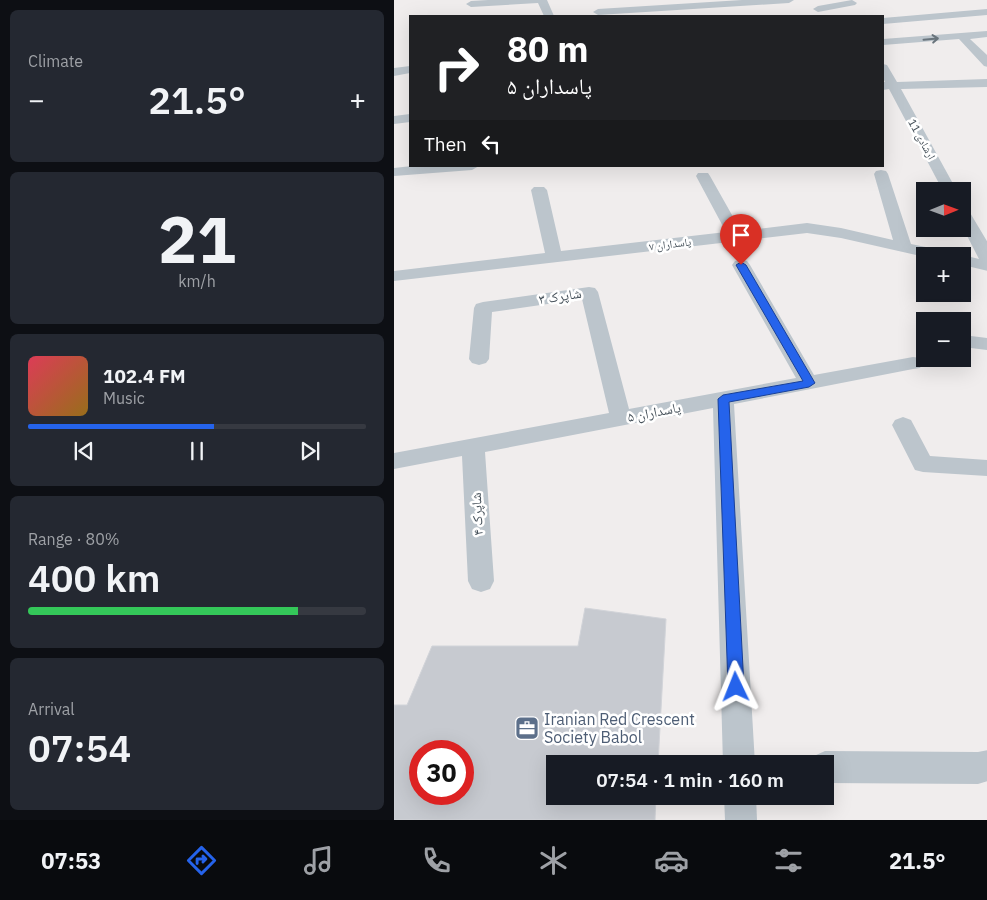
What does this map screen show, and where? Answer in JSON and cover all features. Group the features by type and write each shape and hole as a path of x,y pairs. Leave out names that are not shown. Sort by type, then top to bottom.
{"street":[{"path":"471,4 536,0"},
{"path":"542,0 550,15"},
{"path":"590,2 595,5 600,14 702,3 789,0"},
{"path":"501,2 501,15"},
{"path":"818,8 852,3"},
{"path":"894,9 907,24"},
{"path":"884,21 894,20 907,24 956,14 987,12"},
{"path":"956,14 985,34"},
{"path":"884,42 985,34"},
{"path":"962,36 987,64"},
{"path":"394,72 409,70"},
{"name":"ارشادی 11","path":"884,71 888,86 945,182"},
{"path":"888,86 987,83"},
{"path":"394,120 409,118"},
{"path":"394,172 459,167"},
{"path":"880,174 904,247"},
{"path":"703,176 736,236"},
{"path":"539,190 554,257"},
{"name":"پاسداران ۷","path":"394,276 807,228 841,233 916,250"},
{"path":"972,230 987,258"},
{"path":"971,262 987,266"},
{"path":"741,265 809,383"},
{"name":"شاپرک ۳","path":"478,360 483,308 589,292 621,419"},
{"path":"971,342 987,344"},
{"name":"پاسداران ۵","path":"394,461 913,363"},
{"path":"723,399 739,755"},
{"path":"903,425 923,464 987,468"},
{"name":"شاپرک ۴","path":"473,446 481,581"},
{"path":"834,768 978,768 987,765"},
{"path":"740,805 741,820"}],"building":[{"name":"Iranian Red Crescent Society Babol","path":"585,608 666,619 658,755 546,755 546,805 656,805 655,820 394,820 394,705 407,705 432,646 578,646"}],"place":[{"name":"Iranian Red Crescent Society Babol","path":"527,728"}],"route":[{"path":"736,687 723,399 809,383 741,265"}]}
